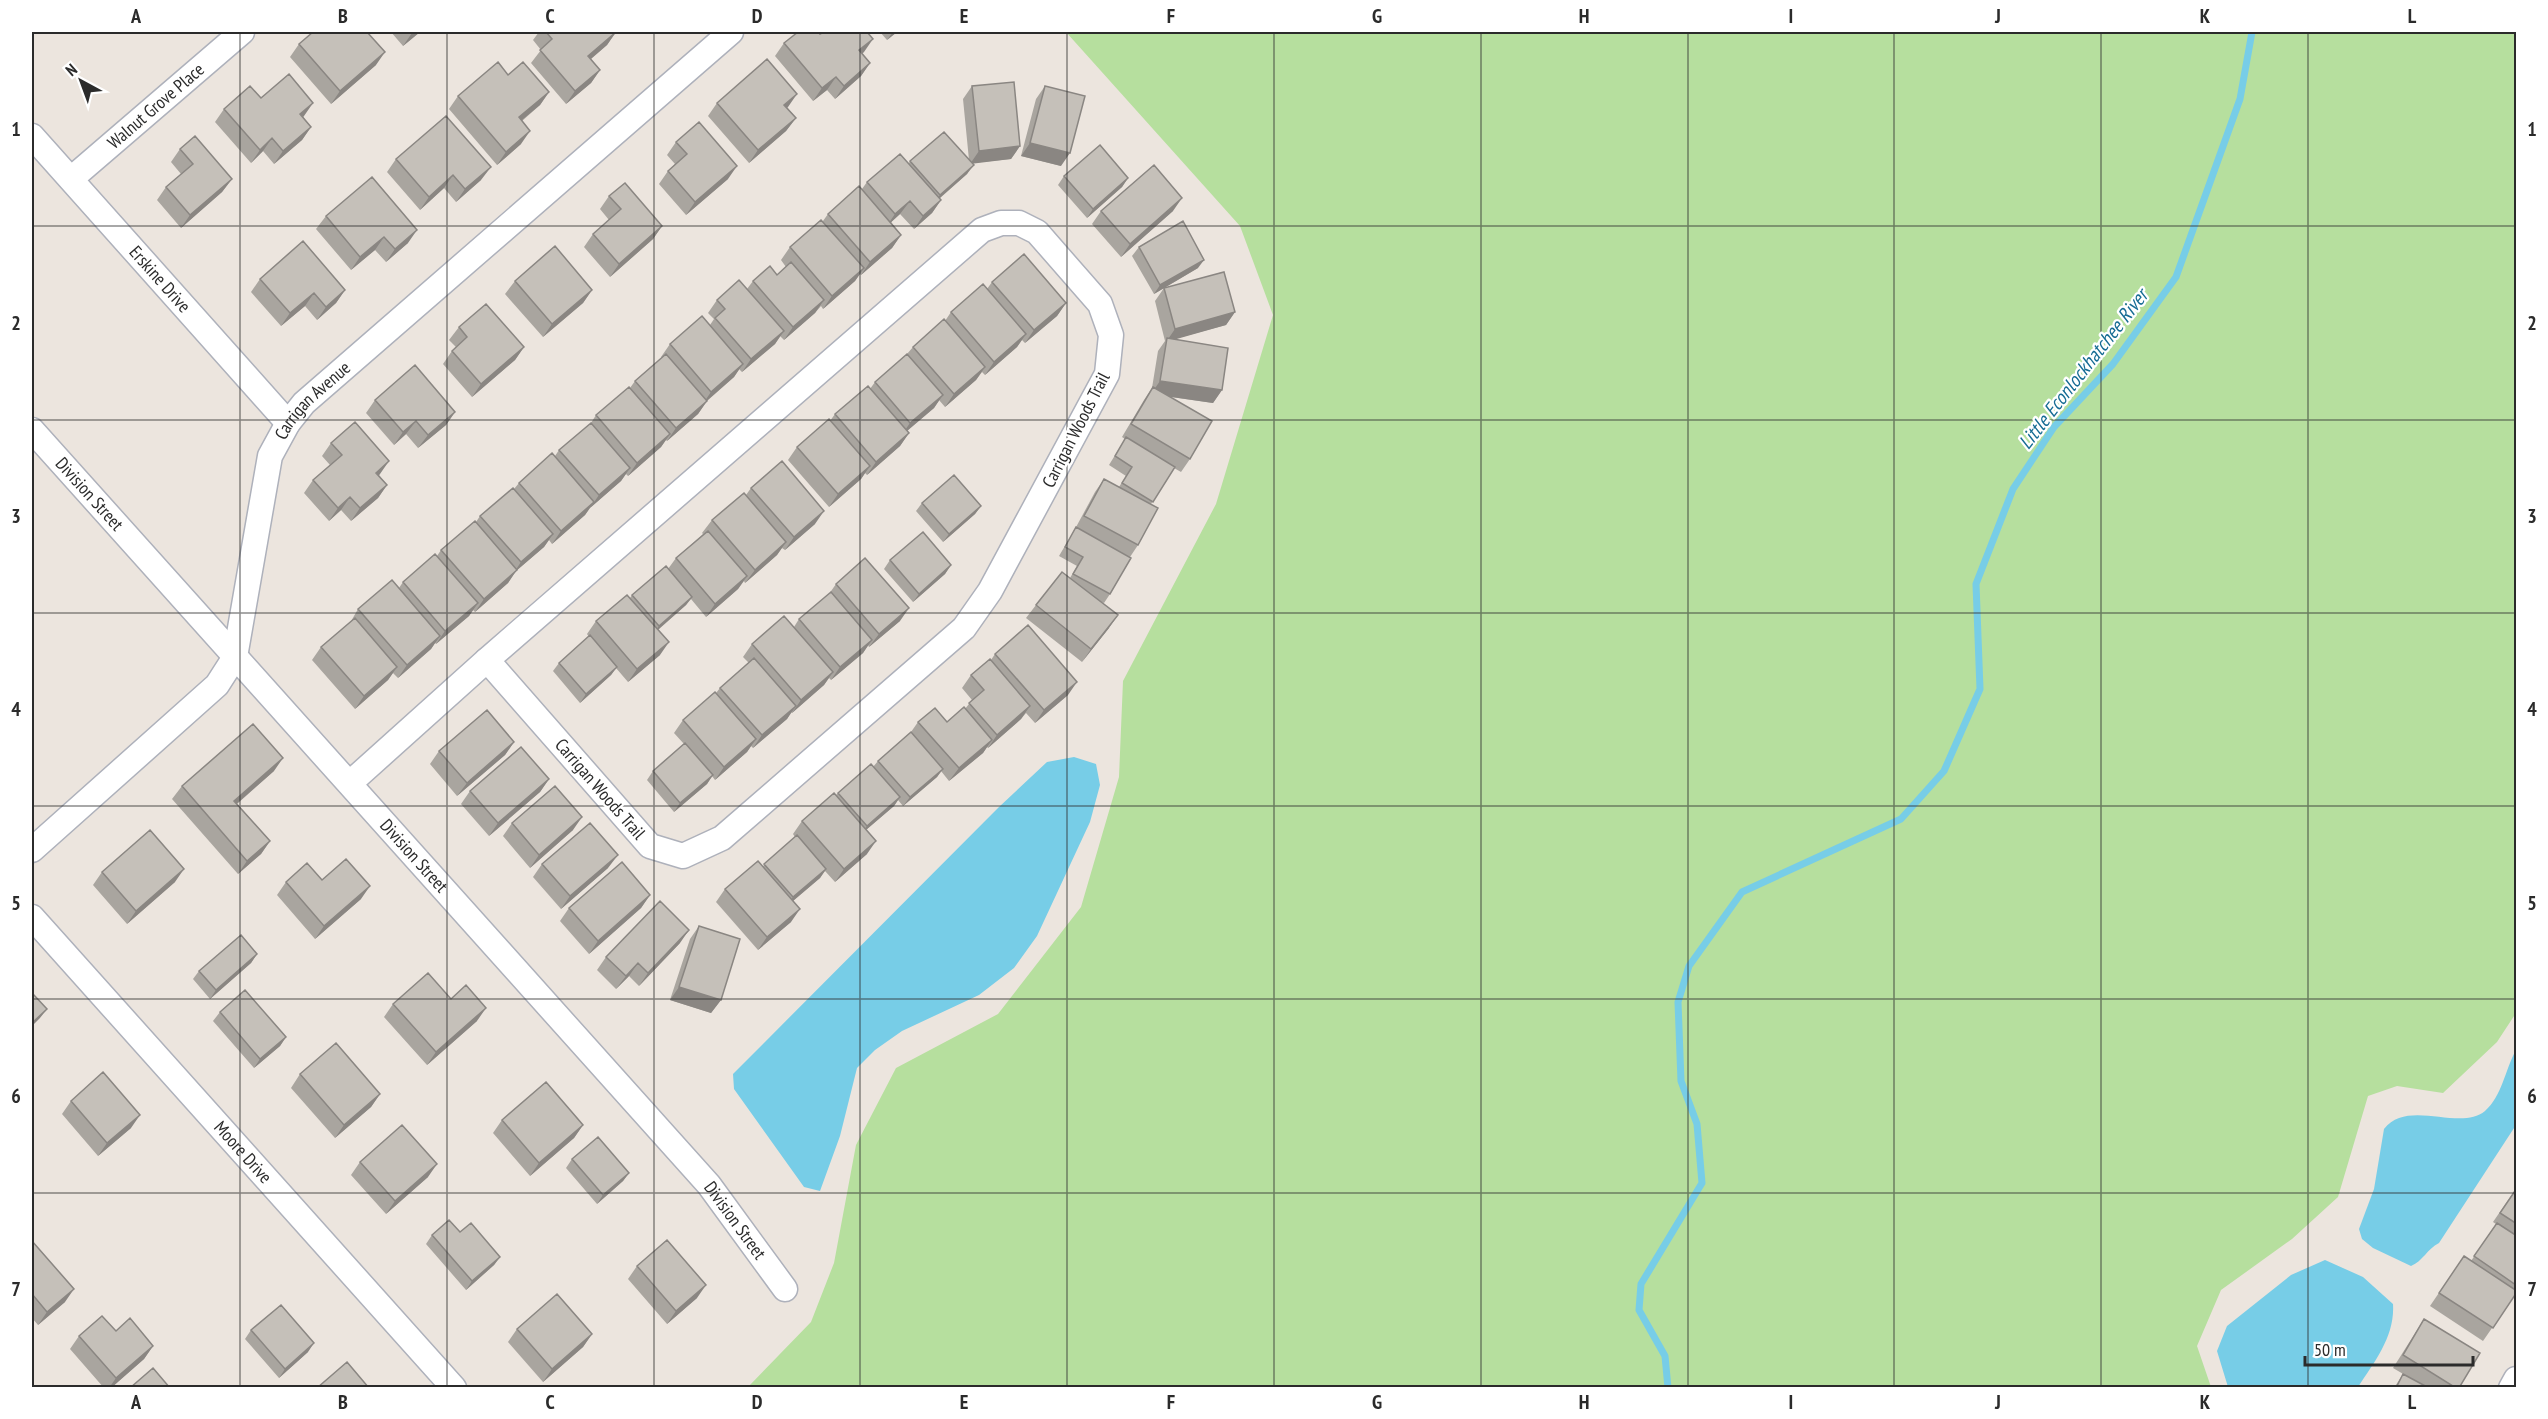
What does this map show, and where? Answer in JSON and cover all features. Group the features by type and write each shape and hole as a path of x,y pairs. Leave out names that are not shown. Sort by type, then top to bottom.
{"street":[{"name":"Walnut Grove Place","path":"71,179 242,32"},
{"name":"Carrigan Avenue","path":"32,850 217,685 235,657 270,456 288,423 304,403 731,32"},
{"name":"Erskine Drive","path":"32,136 288,423"},
{"name":"Carrigan Woods Trail","path":"350,783 488,660 982,230 1001,223 1019,223 1037,232 1100,304 1112,335 1107,374 984,600 964,628 722,838 683,856 650,846 488,660"},
{"name":"Division Street","path":"32,430 709,1185 785,1289"},
{"name":"Moore Drive","path":"32,917 454,1388"},
{"path":"2511,1388 2517,1378"}],"green space":[{"path":"1066,32 2516,32 2516,1013 2497,1042 2443,1093 2397,1086 2368,1096 2338,1197 2292,1239 2221,1290 2197,1346 2211,1387 748,1387 811,1322 834,1263 856,1145 896,1068 998,1014 1081,907 1119,777 1123,681 1216,504 1273,315 1240,226"}],"water":[{"path":"1074,757 1096,764 1100,785 1090,822 1037,936 1014,968 979,995 902,1031 875,1050 857,1068 840,1136 820,1191 804,1187 734,1089 733,1074 999,807 1047,762"},
{"path":"2516,1050 2516,1125 2439,1243 2411,1266 2373,1248 2362,1239 2359,1229 2374,1189 2384,1129 2394,1120 2406,1116 2462,1118 2474,1117 2485,1111 2495,1098"},
{"path":"2325,1260 2363,1277 2393,1304 2391,1327 2383,1348 2358,1387 2228,1387 2217,1351 2227,1326 2291,1275"}],"building":[{"path":"313,32 367,32 385,52 340,91 299,44"},
{"path":"546,32 616,32 588,56 600,70 575,91 540,50 552,39"},
{"path":"798,32 818,32 820,34 824,32 867,32 873,39 859,50 870,63 844,86 836,77 822,88 784,43"},
{"path":"767,59 797,94 784,105 796,118 758,150 717,103"},
{"path":"498,62 508,75 523,62 549,92 519,117 530,131 506,152 458,96"},
{"path":"289,74 313,103 300,114 311,127 283,151 272,138 260,150 224,109 250,86 261,98"},
{"path":"1014,82 1020,146 979,151 972,86"},
{"path":"1045,86 1085,96 1070,153 1030,143"},
{"path":"446,116 491,167 465,189 453,175 429,197 396,159"},
{"path":"699,122 737,166 695,202 668,171 687,154 676,142"},
{"path":"944,132 974,165 940,195 910,161"},
{"path":"195,136 232,179 190,215 166,187 193,164 180,149"},
{"path":"1100,145 1128,178 1093,209 1064,176"},
{"path":"900,154 941,200 923,216 910,201 895,214 867,182"},
{"path":"1154,165 1182,198 1130,244 1101,211"},
{"path":"372,177 417,230 395,249 384,237 360,257 326,216"},
{"path":"625,183 662,226 619,264 593,234 621,209 609,196"},
{"path":"859,186 901,235 870,262 828,214"},
{"path":"821,220 864,268 832,296 790,247"},
{"path":"1183,221 1204,260 1160,285 1139,247"},
{"path":"303,241 345,290 326,307 314,293 290,313 260,279"},
{"path":"555,246 592,290 552,324 515,281"},
{"path":"1024,254 1066,303 1034,330 992,282"},
{"path":"791,262 824,300 793,327 753,281 770,266 777,275"},
{"path":"1224,272 1235,312 1175,329 1164,288"},
{"path":"739,280 784,331 751,359 715,318 725,309 717,300"},
{"path":"983,284 1026,334 994,362 951,312"},
{"path":"486,304 524,347 481,384 452,351 467,337 459,327"},
{"path":"702,316 743,364 711,392 670,344"},
{"path":"944,319 985,367 954,394 913,347"},
{"path":"1167,338 1228,348 1222,390 1160,381"},
{"path":"666,354 707,401 676,428 635,381"},
{"path":"907,354 943,395 910,423 875,382"},
{"path":"415,365 455,412 428,435 416,421 403,432 375,400"},
{"path":"868,386 909,433 876,462 835,414"},
{"path":"629,387 670,434 637,463 596,415"},
{"path":"1153,387 1212,421 1190,459 1131,424"},
{"path":"829,419 870,466 838,494 797,447"},
{"path":"355,422 389,461 376,473 387,485 360,508 350,497 338,508 313,480 342,455 331,443"},
{"path":"591,423 630,468 599,495 559,450"},
{"path":"1126,437 1175,467 1153,502 1122,483 1132,467 1115,456"},
{"path":"552,453 594,502 561,531 519,483"},
{"path":"782,461 824,511 794,537 751,488"},
{"path":"954,475 981,506 949,534 922,503"},
{"path":"1104,479 1158,508 1138,545 1084,516"},
{"path":"513,488 553,534 521,562 480,516"},
{"path":"744,493 786,542 755,570 712,520"},
{"path":"475,521 517,570 484,599 441,550"},
{"path":"1076,527 1131,558 1110,594 1073,574 1083,557 1065,547"},
{"path":"708,531 747,576 715,604 676,558"},
{"path":"923,532 951,565 919,594 890,560"},
{"path":"435,554 478,603 445,631 403,582"},
{"path":"865,558 909,608 879,634 836,584"},
{"path":"666,566 692,597 659,626 632,595"},
{"path":"1062,572 1118,615 1091,649 1036,605"},
{"path":"392,580 440,636 407,665 358,609"},
{"path":"831,592 872,640 840,667 799,619"},
{"path":"627,595 669,642 637,669 596,621"},
{"path":"784,616 833,672 801,700 752,644"},
{"path":"355,618 397,667 364,696 321,647"},
{"path":"1028,625 1077,682 1044,710 995,654"},
{"path":"590,635 617,667 586,694 559,663"},
{"path":"754,658 796,706 762,735 720,688"},
{"path":"990,659 1030,706 997,735 969,703 984,690 971,675"},
{"path":"715,692 756,739 724,767 683,720"},
{"path":"964,707 992,740 959,768 918,722 935,708 947,722"},
{"path":"487,710 514,742 467,783 439,751"},
{"path":"253,724 283,758 234,801 270,841 247,861 182,786"},
{"path":"911,732 943,769 910,797 878,761"},
{"path":"685,743 713,775 680,803 653,771"},
{"path":"521,747 549,779 498,823 470,791"},
{"path":"871,764 900,797 867,826 838,793"},
{"path":"555,786 582,817 539,855 512,823"},
{"path":"834,793 876,841 844,869 802,821"},
{"path":"590,823 618,855 570,896 542,864"},
{"path":"150,830 184,869 136,911 102,872"},
{"path":"797,835 826,869 793,897 764,864"},
{"path":"346,859 370,886 324,926 286,882 307,863 322,880"},
{"path":"758,861 800,909 767,937 725,889"},
{"path":"622,862 650,895 598,941 569,908"},
{"path":"660,901 689,930 648,973 638,963 626,976 606,957"},
{"path":"699,926 740,939 721,1000 679,987"},
{"path":"241,935 257,954 216,990 199,971"},
{"path":"428,973 451,999 466,985 486,1008 436,1052 393,1004"},
{"path":"245,990 286,1037 260,1059 220,1012"},
{"path":"32,995 47,1009 32,1023"},
{"path":"336,1043 380,1094 344,1125 300,1074"},
{"path":"103,1072 140,1115 107,1143 71,1101"},
{"path":"546,1082 583,1125 539,1163 502,1120"},
{"path":"402,1125 437,1164 395,1201 360,1162"},
{"path":"598,1137 629,1173 603,1195 572,1159"},
{"path":"2517,1188 2517,1224 2500,1213"},
{"path":"449,1220 460,1232 471,1223 500,1257 472,1281 432,1235"},
{"path":"2497,1223 2517,1236 2516,1285 2474,1256"},
{"path":"667,1240 706,1285 676,1311 637,1266"},
{"path":"32,1241 74,1289 47,1312 32,1294"},
{"path":"2464,1256 2517,1291 2493,1328 2439,1293"},
{"path":"557,1294 592,1334 552,1369 517,1329"},
{"path":"281,1305 314,1343 285,1369 251,1330"},
{"path":"102,1316 116,1331 130,1318 153,1346 116,1378 79,1336"},
{"path":"2424,1319 2480,1353 2459,1388 2403,1355"},
{"path":"347,1362 369,1388 317,1388"},
{"path":"153,1368 170,1388 130,1388"},
{"path":"2403,1374 2429,1388 2396,1388"}],"waterway":[{"name":"Little Econlockhatchee River","path":"1668,1388 1665,1356 1639,1310 1641,1284 1702,1183 1697,1124 1681,1081 1678,1002 1689,966 1742,892 1901,819 1944,771 1980,689 1976,584 2013,489 2054,427 2113,364 2176,277 2240,99 2252,32"}]}
